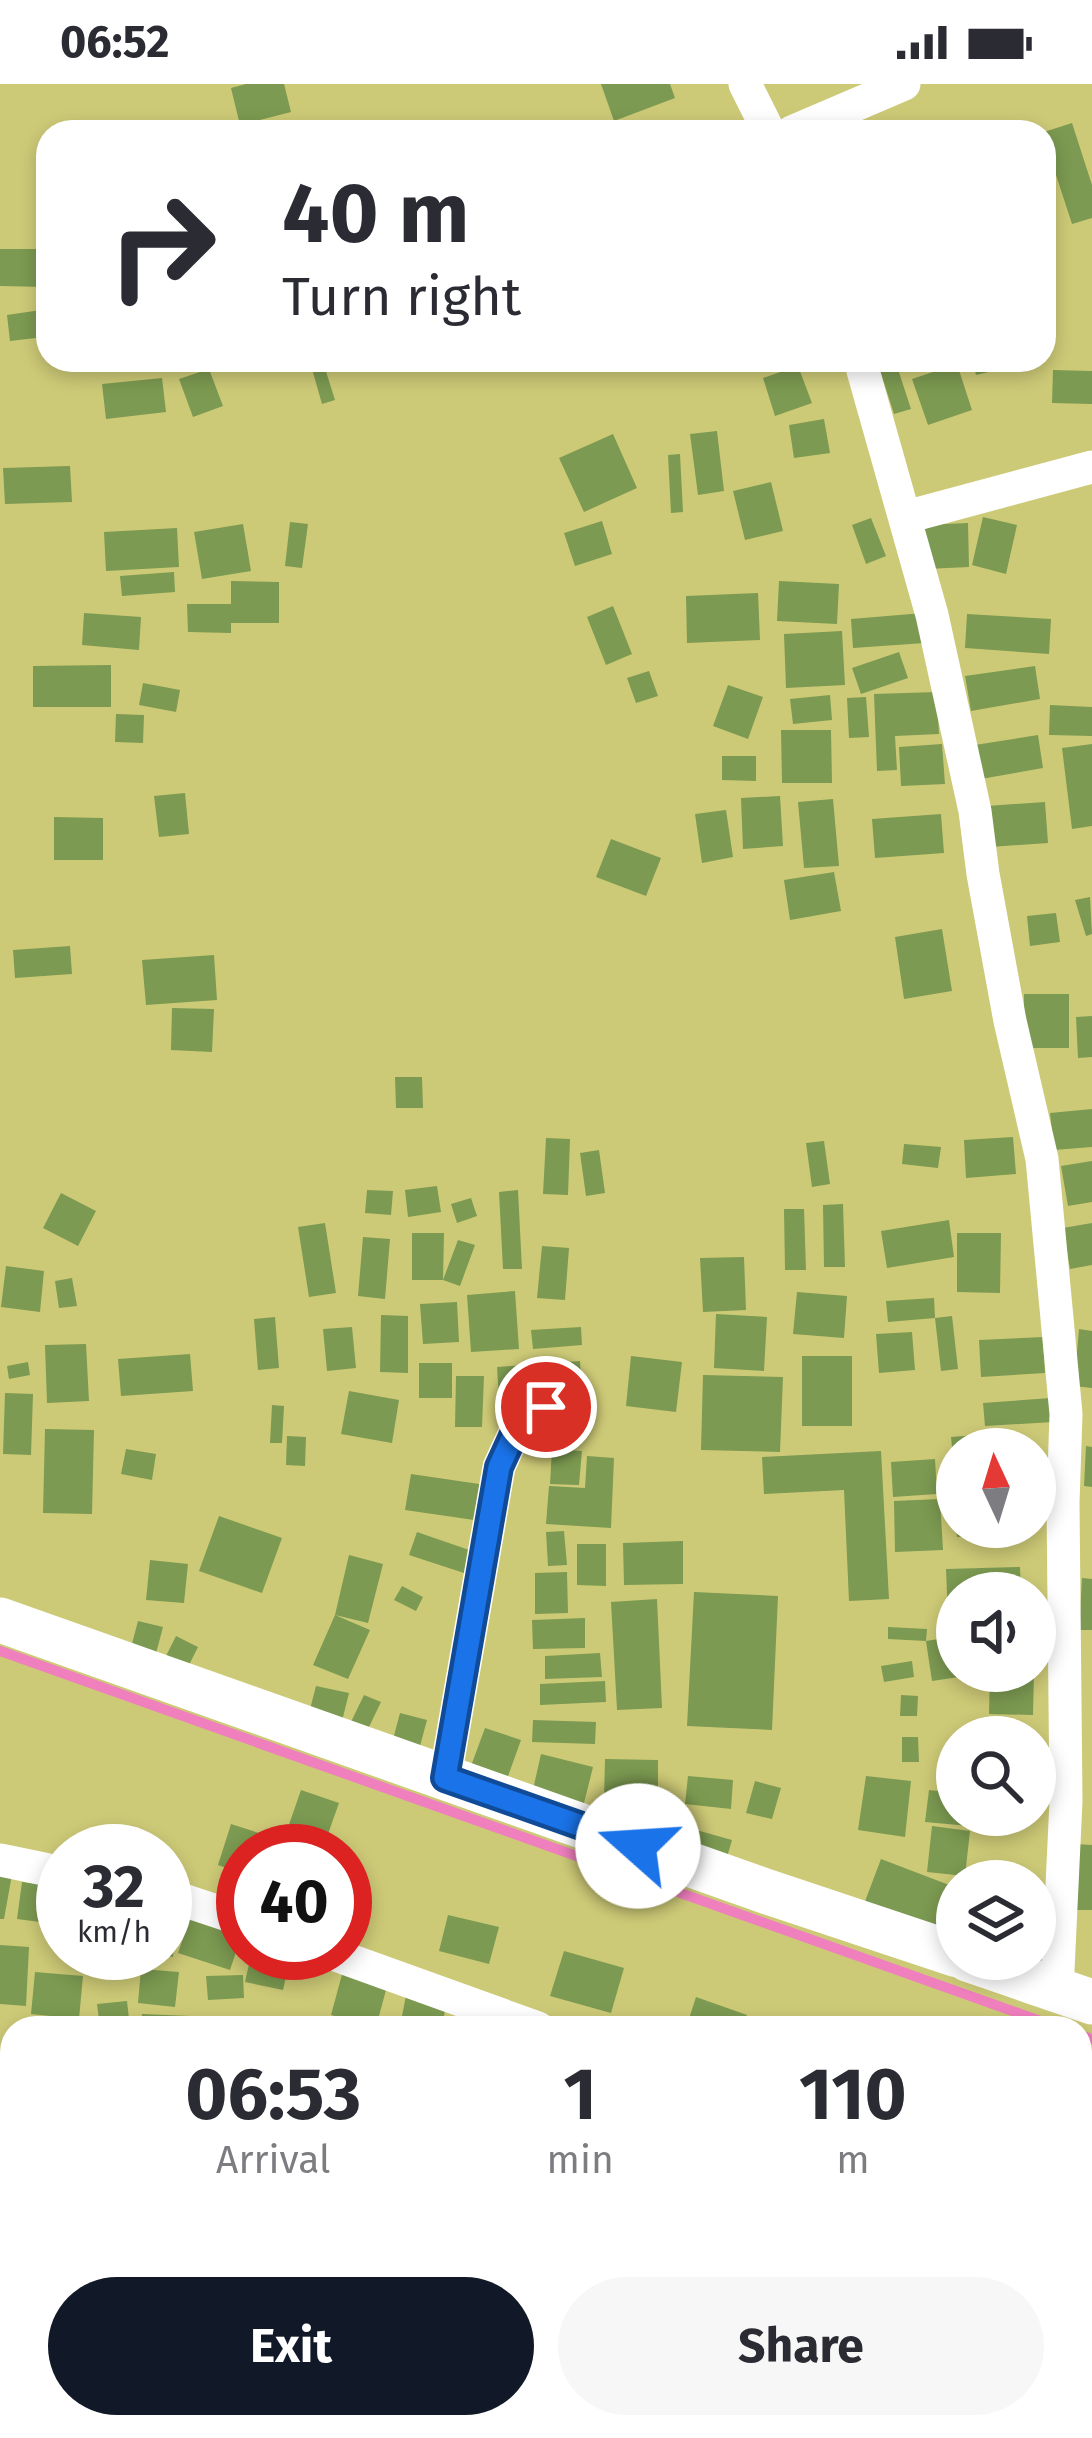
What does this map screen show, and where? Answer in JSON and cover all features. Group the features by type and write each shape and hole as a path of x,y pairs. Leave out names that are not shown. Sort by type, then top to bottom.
{"street":[{"path":"745,84 763,120"},
{"path":"820,120 904,84"},
{"path":"864,372 932,615 975,811 1010,1021 1042,1160 1054,1271 1066,1414 1066,1801 1075,1997 1027,1980"},
{"path":"906,517 1092,467"},
{"path":"445,1778 499,1467 520,1421 546,1407"},
{"path":"0,1620 936,1948"},
{"path":"0,1860 36,1867"},
{"path":"372,1973 459,2015"}],"building":[{"path":"284,84 291,112 239,120 231,88"},
{"path":"601,84 670,84 675,98 614,120"},
{"path":"1072,123 1092,185 1092,218 1072,224 1056,175 1056,128"},
{"path":"0,249 36,249 36,287 0,286"},
{"path":"36,311 36,338 10,341 7,315"},
{"path":"1092,371 1092,404 1052,403 1053,372"},
{"path":"210,372 223,406 193,417 179,379"},
{"path":"313,372 326,372 335,400 322,404"},
{"path":"800,372 812,403 775,416 763,378"},
{"path":"881,372 899,372 911,409 894,414"},
{"path":"933,372 960,372 972,410 928,425 912,379"},
{"path":"162,378 166,412 106,419 102,384"},
{"path":"824,419 830,453 794,458 789,425"},
{"path":"717,431 724,491 698,495 690,434"},
{"path":"613,434 637,488 584,512 559,458"},
{"path":"680,454 683,512 671,513 668,455"},
{"path":"70,466 72,502 5,504 3,468"},
{"path":"771,482 783,531 745,540 733,491"},
{"path":"983,517 1017,525 1006,574 972,565"},
{"path":"871,518 886,556 866,564 852,525"},
{"path":"602,521 612,554 575,566 564,533"},
{"path":"290,522 308,524 302,568 285,566"},
{"path":"968,523 969,567 926,569 924,525"},
{"path":"243,524 251,571 202,579 194,532"},
{"path":"177,528 179,567 106,571 104,532"},
{"path":"174,572 175,592 122,596 120,576"},
{"path":"231,581 279,582 279,623 231,623 231,633 188,632 187,604 231,604"},
{"path":"779,581 839,584 837,624 777,621"},
{"path":"758,593 760,640 687,643 686,596"},
{"path":"613,606 632,654 606,665 587,617"},
{"path":"84,613 141,617 139,650 82,645"},
{"path":"923,613 925,643 853,648 851,619"},
{"path":"967,614 1051,619 1049,654 965,648"},
{"path":"842,631 845,685 786,688 784,634"},
{"path":"899,652 908,678 861,694 852,668"},
{"path":"111,665 111,707 33,707 33,666"},
{"path":"1035,666 1040,699 971,711 965,676"},
{"path":"649,671 658,696 636,703 627,678"},
{"path":"143,683 180,690 176,712 139,705"},
{"path":"728,685 763,697 748,739 713,726"},
{"path":"937,692 939,734 895,736 897,770 877,771 874,694"},
{"path":"830,695 832,720 793,724 790,699"},
{"path":"866,697 869,737 849,738 847,698"},
{"path":"1050,705 1092,707 1092,736 1049,735"},
{"path":"116,714 144,715 143,743 115,742"},
{"path":"781,730 831,730 832,783 782,783"},
{"path":"1038,735 1043,768 981,779 975,745"},
{"path":"942,744 945,784 901,786 899,747"},
{"path":"1092,744 1092,826 1072,829 1062,748"},
{"path":"722,756 756,756 756,781 722,780"},
{"path":"185,793 189,834 159,837 154,796"},
{"path":"780,796 783,846 743,849 741,798"},
{"path":"833,799 839,866 804,868 798,802"},
{"path":"1045,802 1048,843 990,847 987,806"},
{"path":"726,810 733,857 702,863 695,814"},
{"path":"941,814 944,853 875,858 872,819"},
{"path":"54,817 103,818 103,860 54,860"},
{"path":"611,839 661,858 646,896 596,877"},
{"path":"834,872 841,911 790,920 784,880"},
{"path":"1090,897 1092,934 1086,936 1075,900"},
{"path":"1056,913 1060,942 1030,946 1027,916"},
{"path":"942,929 952,991 904,999 895,937"},
{"path":"70,946 72,974 15,978 13,950"},
{"path":"214,955 217,1000 146,1005 142,960"},
{"path":"1024,994 1069,994 1069,1048 1024,1048"},
{"path":"172,1008 214,1009 212,1052 171,1050"},
{"path":"1092,1016 1092,1057 1078,1058 1076,1017"},
{"path":"395,1077 422,1077 423,1108 396,1108"},
{"path":"1092,1109 1092,1147 1054,1150 1050,1113"},
{"path":"1013,1137 1016,1174 966,1178 964,1140"},
{"path":"546,1138 570,1139 568,1195 543,1194"},
{"path":"824,1141 830,1184 812,1187 806,1143"},
{"path":"904,1144 941,1147 938,1168 902,1164"},
{"path":"599,1150 605,1193 586,1196 580,1153"},
{"path":"1092,1161 1092,1202 1068,1206 1061,1166"},
{"path":"437,1186 441,1212 408,1217 405,1190"},
{"path":"367,1190 393,1191 391,1215 365,1213"},
{"path":"518,1190 522,1269 503,1269 499,1192"},
{"path":"61,1193 96,1211 78,1246 43,1228"},
{"path":"471,1198 477,1216 457,1223 451,1204"},
{"path":"843,1204 845,1267 824,1267 823,1205"},
{"path":"784,1209 804,1209 806,1270 785,1270"},
{"path":"949,1220 954,1257 887,1268 881,1231"},
{"path":"325,1223 336,1293 309,1297 298,1227"},
{"path":"1092,1223 1092,1265 1070,1269 1063,1228"},
{"path":"412,1233 444,1233 443,1280 412,1280"},
{"path":"957,1233 1001,1233 1000,1293 957,1292"},
{"path":"363,1237 390,1239 385,1299 358,1296"},
{"path":"458,1240 475,1245 460,1286 443,1280"},
{"path":"542,1246 569,1248 565,1300 537,1298"},
{"path":"744,1257 746,1310 703,1312 700,1258"},
{"path":"6,1266 44,1271 40,1312 1,1307"},
{"path":"72,1278 77,1306 59,1308 55,1281"},
{"path":"515,1291 519,1349 471,1352 467,1295"},
{"path":"797,1292 847,1296 844,1338 793,1334"},
{"path":"934,1298 935,1318 888,1322 886,1301"},
{"path":"457,1302 459,1342 423,1344 420,1304"},
{"path":"716,1314 767,1317 764,1371 714,1368"},
{"path":"381,1315 408,1316 408,1373 380,1372"},
{"path":"952,1316 958,1369 941,1371 935,1318"},
{"path":"275,1317 279,1368 258,1370 254,1319"},
{"path":"352,1327 356,1368 327,1371 323,1329"},
{"path":"581,1327 582,1345 533,1349 531,1330"},
{"path":"1079,1329 1092,1331 1092,1388 1074,1386"},
{"path":"912,1332 915,1370 879,1373 876,1334"},
{"path":"1043,1337 1045,1373 981,1377 979,1340"},
{"path":"86,1344 89,1401 47,1403 45,1345"},
{"path":"190,1354 193,1391 121,1396 118,1359"},
{"path":"631,1356 682,1362 676,1412 626,1406"},
{"path":"802,1356 852,1356 852,1426 802,1426"},
{"path":"580,1361 582,1393 499,1399 497,1367"},
{"path":"28,1362 30,1375 9,1379 7,1366"},
{"path":"419,1363 452,1363 452,1398 419,1398"},
{"path":"703,1375 783,1377 780,1452 701,1450"},
{"path":"456,1376 484,1376 482,1427 455,1427"},
{"path":"349,1391 399,1400 392,1443 341,1434"},
{"path":"5,1393 33,1394 31,1455 3,1454"},
{"path":"1051,1398 1053,1422 985,1426 983,1403"},
{"path":"272,1405 284,1406 282,1443 270,1443"},
{"path":"578,1413 582,1439 548,1445 544,1419"},
{"path":"45,1429 94,1430 92,1514 43,1513"},
{"path":"287,1436 306,1437 305,1466 286,1465"},
{"path":"1086,1446 1092,1447 1092,1487 1084,1486"},
{"path":"126,1449 156,1454 152,1480 121,1474"},
{"path":"552,1449 582,1451 579,1485 550,1484"},
{"path":"881,1451 889,1599 849,1601 844,1490 764,1494 762,1457"},
{"path":"587,1456 614,1458 611,1528 546,1524 549,1486 585,1488"},
{"path":"935,1459 936,1494 893,1497 891,1462"},
{"path":"411,1474 486,1485 481,1521 405,1510"},
{"path":"936,1499 936,1548 943,1550 895,1552 894,1501"},
{"path":"219,1516 282,1538 262,1593 199,1571"},
{"path":"564,1531 567,1565 548,1566 546,1532"},
{"path":"417,1532 475,1552 467,1574 409,1555"},
{"path":"683,1541 683,1584 624,1585 623,1543"},
{"path":"577,1544 606,1544 606,1586 577,1585"},
{"path":"349,1555 383,1564 368,1623 335,1615"},
{"path":"150,1560 188,1564 184,1603 146,1600"},
{"path":"1020,1567 1020,1572 946,1572"},
{"path":"567,1572 568,1613 535,1614 535,1573"},
{"path":"1082,1578 1092,1579 1092,1630 1079,1630"},
{"path":"402,1586 423,1597 416,1611 394,1600"},
{"path":"694,1592 778,1596 772,1730 687,1726"},
{"path":"657,1599 662,1708 617,1710 611,1602"},
{"path":"335,1615 370,1630 348,1679 313,1665"},
{"path":"585,1618 585,1648 533,1649 532,1620"},
{"path":"138,1621 163,1627 154,1661 129,1655"},
{"path":"888,1627 927,1629 926,1641 888,1639"},
{"path":"176,1636 198,1647 187,1669 165,1658"},
{"path":"936,1639 936,1680 932,1681 926,1641"},
{"path":"600,1653 602,1677 545,1679 545,1656"},
{"path":"912,1661 914,1677 884,1682 881,1666"},
{"path":"605,1681 606,1702 540,1705 540,1684"},
{"path":"316,1686 349,1693 342,1721 309,1713"},
{"path":"990,1692 1034,1692 1033,1715 989,1714"},
{"path":"364,1695 381,1702 367,1731 350,1724"},
{"path":"901,1695 918,1696 917,1716 900,1716"},
{"path":"400,1713 427,1720 419,1750 392,1743"},
{"path":"533,1720 596,1722 595,1744 532,1742"},
{"path":"485,1728 521,1740 507,1779 471,1766"},
{"path":"902,1737 918,1737 919,1762 902,1762"},
{"path":"541,1754 593,1767 583,1807 532,1794"},
{"path":"605,1759 658,1760 658,1800 604,1799"},
{"path":"688,1776 733,1780 731,1809 685,1804"},
{"path":"866,1776 911,1781 905,1837 858,1830"},
{"path":"755,1781 781,1788 772,1819 746,1813"},
{"path":"301,1790 339,1803 332,1824 289,1824"},
{"path":"929,1790 936,1791 936,1823 925,1822"},
{"path":"682,1826 732,1840 725,1864 676,1850"},
{"path":"932,1826 936,1836 969,1836 967,1860 936,1860 936,1873 927,1872"},
{"path":"1076,1844 1092,1845 1092,1910 1075,1910"},
{"path":"881,1859 936,1880 936,1931 864,1904"},
{"path":"0,1867 13,1869 4,1919 0,1919"},
{"path":"22,1882 36,1884 36,1921 17,1919"},
{"path":"192,1894 216,1913 216,1965 192,1958"},
{"path":"448,1915 499,1927 489,1964 439,1951"},
{"path":"0,1945 29,1947 26,2006 0,2004"},
{"path":"564,1951 624,1968 611,2013 550,1996"},
{"path":"372,1963 392,1968 379,2016 331,2015 340,1980 372,1980"},
{"path":"35,1972 36,1980 83,1980 79,2016 31,2014"},
{"path":"206,1976 243,1980 244,1998 208,2000"},
{"path":"409,1979 449,1986 444,2016 402,2016"},
{"path":"140,1980 178,1980 175,2007 138,2003"},
{"path":"245,1980 285,1980 283,1990"},
{"path":"696,1997 747,2015 747,2016 690,2016"},
{"path":"127,2001 129,2016 98,2016 97,2004"}],"waterway":[{"path":"0,1651 1026,2016"}],"route":[{"path":"546,1407 520,1421 499,1467 445,1778 638,1846"}]}
